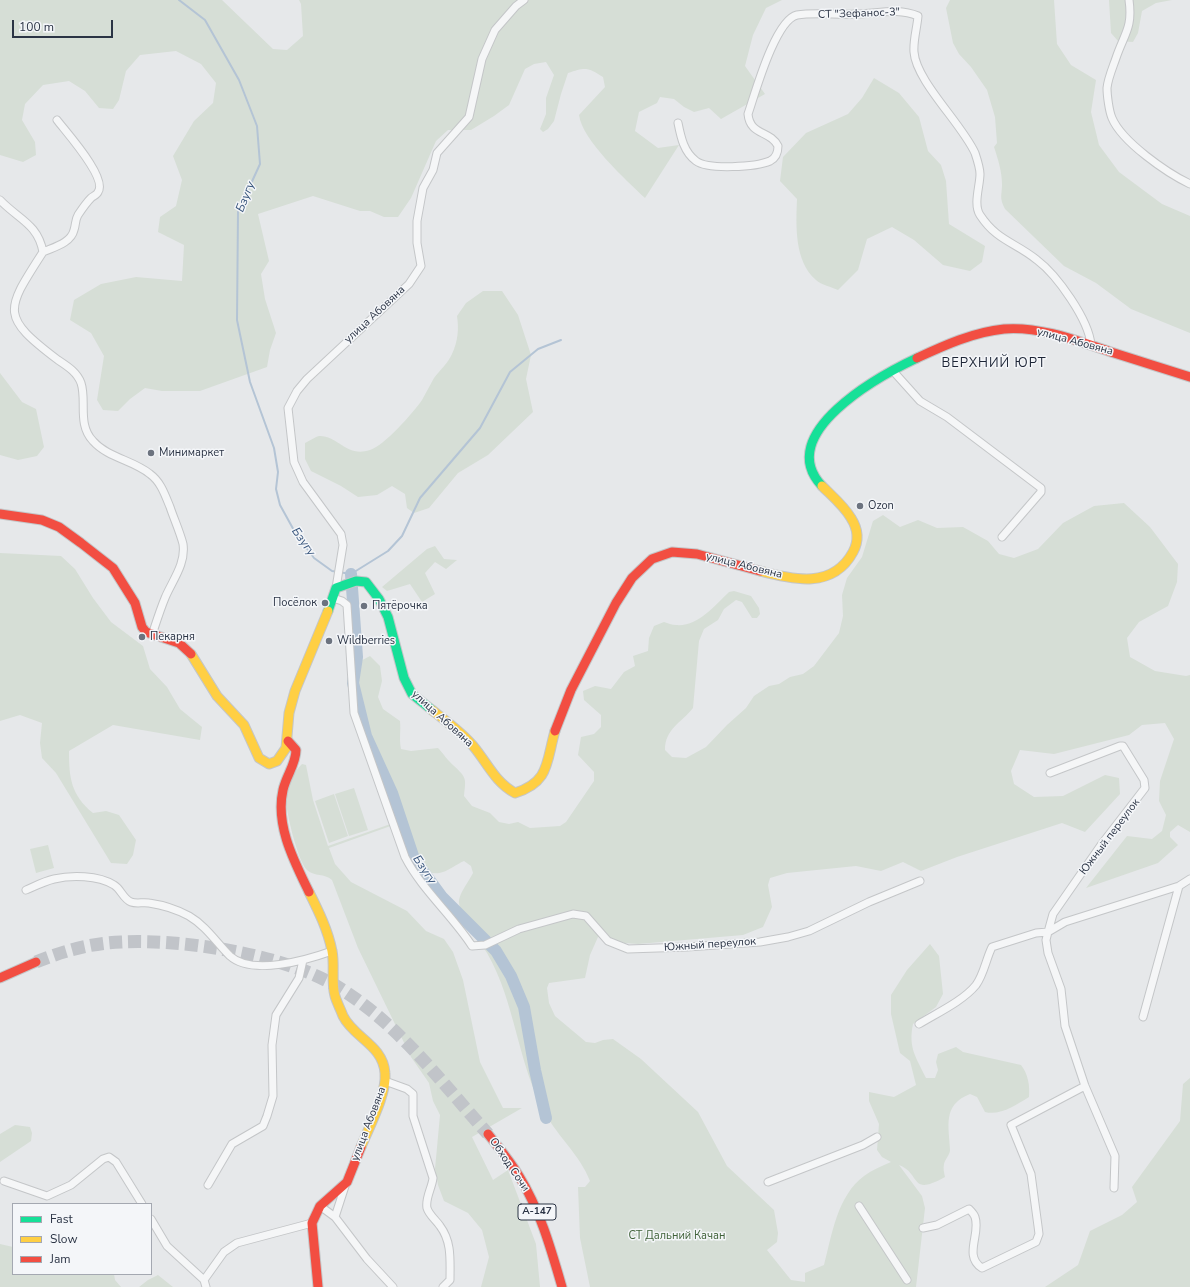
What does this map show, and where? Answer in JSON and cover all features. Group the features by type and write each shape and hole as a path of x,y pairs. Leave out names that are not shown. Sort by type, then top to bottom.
{"main road":[{"name":"улица Абовяна","path":"152,635 182,645 190,652 218,697 236,714 245,727 260,760 265,764 273,764 282,756 288,741 290,706 302,671 321,630 336,588 351,582 366,582 379,599 388,617 404,678 412,694 455,728 474,747 490,771 504,787 515,793 528,789 542,777 562,711 620,594 652,559 666,553 688,553 795,579 815,580 831,576 845,565 853,554 858,539 856,525 850,514 821,485 809,465 809,448 818,432 833,414 871,384 893,371 930,353 964,339 996,330 1022,329 1055,334 1190,377"},
{"path":"0,514 47,522 58,527 113,568 122,580 135,603 142,627 152,635"},
{"name":"улица Абовяна","path":"288,741 296,750 297,755 285,779 280,802 282,818 291,854 321,916 332,951 335,996 344,1017 352,1029 378,1050 385,1071 385,1081 369,1129 346,1182 320,1206 312,1223"},
{"path":"0,978 36,962"},
{"name":"Обход Сочи","path":"488,1134 508,1160 528,1193 552,1250 562,1287"},
{"path":"312,1223 318,1287"}],"street":[{"name":"улица Абовяна","path":"336,588 343,545 341,534 303,482 294,462 288,408 297,391 307,379 408,284 421,266 417,243 417,221 424,188 433,170 437,153 468,117 482,59 495,30 516,6 524,0"},
{"path":"1129,0 1131,11 1128,31 1118,54 1107,87 1112,118 1127,139 1147,158 1190,184"},
{"name":"СТ \"Зефанос-3\"","path":"678,123 687,153 698,162 712,167 770,161 775,157 778,146 770,137 753,128 749,121 748,114 772,44 782,27 796,15 868,14 895,10 918,16 914,48 916,62 927,83 961,129 974,153 980,172 977,202 979,214 993,232 1038,260 1059,284 1079,313 1090,334 1091,345"},
{"path":"57,120 84,154 99,180 98,192 84,206 75,221 74,230 66,242 44,252 15,296 12,308 14,319 23,332 75,372 81,383 83,422 92,441 109,454 143,468 160,484 183,545 182,561 166,596 152,635"},
{"path":"0,200 10,210 32,226 41,240 44,252"},
{"path":"893,371 920,401 947,417 1041,488 1041,492 1002,537"},
{"name":"Южный переулок","path":"333,598 342,601 347,605 354,713 405,857 412,872 472,946 486,945 519,929 573,914 586,916 608,941 628,949 760,942 788,937 809,931 869,902 920,880"},
{"name":"Южный переулок","path":"1050,773 1120,746 1126,749 1145,784 1140,796 1101,846 1053,914 1046,940 1048,953 1061,990 1065,1026 1085,1086 1114,1156 1114,1188"},
{"path":"26,890 54,879 71,877 100,879 113,885 126,900 172,908 193,919 202,925 231,956 239,962 267,965 303,960 332,951"},
{"path":"919,1024 945,1009 976,985 992,947 1036,933 1048,932 1065,922 1179,886 1190,879"},
{"path":"1143,1017 1179,886"},
{"path":"208,1185 232,1144 263,1126 273,1096 272,1050 276,1015 299,978 303,960"},
{"path":"385,1081 407,1089 413,1094 413,1116 432,1178 432,1187 426,1203 428,1210 448,1240 450,1280 443,1287"},
{"path":"923,1228 937,1225 969,1209 975,1217 973,1256 976,1264 982,1268 1036,1242 1039,1234 1031,1174 1011,1125 1085,1086"},
{"path":"768,1182 815,1165 863,1145 877,1137"},
{"path":"4,1181 48,1196 71,1185 103,1159 112,1158 141,1203"},
{"path":"334,1217 346,1182"},
{"path":"320,1206 334,1217 367,1259 393,1287"},
{"path":"859,1206 907,1280"},
{"path":"152,1221 167,1246 205,1284 224,1252 237,1243 312,1223"}],"green space":[{"path":"0,0 222,0 273,49 287,50 303,36 301,4 299,0 782,0 766,8 753,35 745,66 765,94 721,119 709,108 694,112 684,107 674,99 660,97 657,103 639,112 635,131 658,148 679,145 645,198 596,148 582,125 579,115 605,87 603,77 594,71 586,69 568,73 554,121 548,129 543,132 540,129 546,114 546,98 554,75 546,62 534,64 525,69 509,105 471,130 448,130 436,141 411,198 398,217 384,217 370,211 360,211 313,196 258,214 269,261 261,274 265,299 276,333 270,350 267,367 200,391 162,391 145,388 130,399 118,411 103,410 97,400 104,356 91,333 70,320 74,300 101,284 136,277 182,281 184,245 158,232 160,217 176,206 182,180 173,156 194,121 213,103 216,83 201,64 176,51 140,55 126,71 119,100 113,109 99,108 85,91 69,81 43,85 25,104 22,120 35,142 36,155 23,162 0,155"},
{"path":"950,0 1054,0 1057,44 1071,65 1096,80 1091,112 1099,145 1119,172 1162,204 1190,216 1190,333 1131,309 1096,283 1064,266 1005,209 1001,199 1001,170 994,147 997,143 995,117 987,90 971,67 959,54 953,43 946,8"},
{"path":"1109,0 1172,0 1156,3 1142,11 1138,33 1133,42 1118,41 1111,33"},
{"path":"874,78 899,93 919,117 928,151 941,165 946,181 949,224 985,246 982,262 970,271 943,265 914,240 892,227 867,239 858,270 838,290 818,282 809,272 804,263 798,242 796,220 797,199 780,181 783,157 806,133 848,114 862,98"},
{"path":"483,291 502,291 518,315 531,355 526,379 533,412 488,455 458,473 429,508 414,513 407,508 405,494 392,486 377,495 358,497 341,486 311,471 305,459 305,443 314,438 319,436 326,437 348,449 362,452 376,447 398,428 422,400 434,378 450,357 457,340 457,316 466,303"},
{"path":"0,373 22,402 36,409 44,447 37,456 18,460 0,455"},
{"name":"СТ Дальний Качан","path":"1124,503 1150,527 1178,564 1177,582 1168,606 1139,622 1127,638 1130,657 1155,671 1186,676 1190,675 1190,832 1178,825 1170,832 1170,837 1178,845 1158,863 1086,888 1127,836 1152,839 1162,831 1166,815 1159,801 1160,781 1174,739 1165,723 1142,725 1129,735 1054,754 1020,750 1011,771 1014,784 1034,797 1063,796 1105,775 1119,778 1120,794 1085,832 1062,823 957,857 921,871 903,862 881,871 856,866 787,873 770,878 768,885 772,907 763,927 743,935 638,944 624,943 598,937 590,955 585,978 549,983 547,988 549,1003 555,1016 586,1042 595,1043 613,1039 641,1059 698,1112 727,1166 774,1210 778,1233 777,1242 767,1250 791,1280 805,1282 805,1273 824,1265 833,1229 847,1194 864,1176 891,1162 882,1157 877,1150 879,1124 869,1101 869,1092 894,1097 916,1085 910,1061 900,1053 891,1014 891,995 907,970 930,944 939,956 943,994 936,1007 913,1024 912,1032 912,1046 926,1078 935,1078 938,1070 936,1062 938,1054 956,1047 963,1052 1021,1065 1027,1076 1029,1084 1029,1097 1008,1109 991,1113 985,1112 977,1097 970,1094 955,1104 949,1117 950,1150 944,1164 945,1177 934,1183 926,1185 917,1182 911,1173 899,1165 922,1196 925,1208 916,1287 590,1287 580,1238 578,1187 585,1187 590,1181 581,1163 550,1122 545,1113 528,1074 511,1012 497,972 487,953 466,923 460,910 460,896 473,873 471,866 464,861 449,870 439,873 431,873 419,863 409,846 399,823 329,848 335,864 351,882 407,911 426,931 444,939 453,952 463,980 480,1062 503,1108 522,1108 472,1137 493,1180 508,1170 536,1244 540,1287 481,1287 489,1257 482,1230 468,1213 444,1201 438,1185 435,1169 440,1115 433,1101 429,1083 411,1057 358,948 332,880 326,876 313,874 303,865 296,847 286,803 289,783 293,775 302,764 306,765 313,800 328,846 399,821 358,718 353,688 355,664 370,656 380,666 382,681 378,697 383,709 400,721 401,749 411,751 438,748 463,776 465,782 464,796 472,806 490,813 499,822 509,824 518,822 530,828 560,826 566,822 594,781 594,772 578,755 581,737 594,734 601,727 601,715 584,700 583,691 595,686 611,689 624,672 635,666 633,656 648,651 649,638 654,626 664,622 676,625 692,623 712,609 729,592 734,591 751,596 759,608 760,614 757,618 752,618 742,602 736,600 724,609 718,620 704,629 699,641 693,708 671,731 665,750 672,757 686,758 706,747 746,708 754,696 769,686 779,684 790,677 803,674 814,666 839,633 843,616 842,595 847,578 862,557 873,521 883,515 900,527 918,520 937,528 963,527 988,541 999,554 1014,558 1038,549 1063,523 1094,506"},
{"path":"435,546 444,559 457,560 446,569 435,562 425,573 435,594 422,602 410,584 387,591 382,587 427,549"},
{"path":"0,553 61,556 75,569 93,598 111,622 143,646 150,669 167,687 180,709 202,727 200,740 113,725 69,751 71,778 80,800 93,813 106,811 119,815 136,840 133,855 127,864 111,863 56,773 42,758 40,743 42,723 20,715 0,721"},
{"path":"354,788 368,830 349,836 335,794"},
{"path":"334,794 348,836 329,843 315,801"},
{"path":"48,845 54,868 36,873 30,849"},
{"path":"1190,1078 1190,1287 1045,1287 1078,1265 1090,1231 1122,1215 1137,1202 1132,1187 1180,1121 1183,1084"},
{"path":"15,1125 30,1127 32,1133 31,1141 0,1162 0,1134"},
{"path":"0,1244 12,1247 12,1275 114,1275 115,1280 121,1287 0,1287"},
{"path":"158,1275 173,1287 139,1287 148,1280"}],"waterway":[{"name":"Бзугу","path":"179,0 205,20 239,80 257,126 260,164 238,212 237,320 250,382 274,448 278,472 276,489 280,505 296,534 314,558 332,571 351,574 388,551 402,536 420,498 480,428 510,372 538,349 561,340"},
{"name":"Бзугу","path":"351,574 357,657 353,683 366,736 392,793 414,859 442,897 496,951 511,976 524,1007 535,1070 546,1118"}],"tunnel":[{"path":"36,962 57,954 88,946 121,942 145,942 171,943 226,950 253,955 303,970 344,991 368,1008 389,1026 419,1055 488,1134"}],"traffic: fast":[{"path":"822,486 810,466 811,447 821,427 837,409 857,393 879,378 917,358"},
{"path":"328,611 336,588 356,581 366,582 379,599 388,617 404,678 412,694 432,710"}],"traffic: slow":[{"path":"760,571 786,577 812,579 824,577 835,572 845,564 855,548 857,539 855,526 845,509 822,486"},
{"path":"191,654 217,696 244,725 259,758 269,764 277,761 286,748 289,713 295,691 328,611"},
{"path":"432,710 465,737 502,784 515,793 535,783 541,777 548,761 555,731"},
{"path":"309,892 328,935 333,956 334,991 343,1016 348,1024 374,1048 383,1063 385,1073 383,1091 377,1110 361,1147"}],"traffic: jam":[{"path":"917,358 971,336 1004,329 1018,329 1059,335 1190,377"},
{"path":"0,514 42,520 59,527 81,543 113,568 135,603 142,627 146,632 179,643 191,654"},
{"path":"555,731 571,690 616,603 632,578 652,559 672,552 697,554 760,571"},
{"path":"288,741 296,750 296,755 283,790 281,803 282,816 287,842 297,868 309,892"},
{"path":"0,978 36,962"},
{"path":"488,1134 516,1170 533,1202 549,1244 562,1287"},
{"path":"318,1287 312,1223 320,1206 347,1182 361,1147"}],"place":[{"name":"Минимаркет","path":"151,453"},
{"name":"Ozon","path":"860,506"},
{"name":"Посёлок","path":"325,603"},
{"name":"Пятёрочка","path":"364,606"},
{"name":"Пекарня","path":"142,637"},
{"name":"Wildberries","path":"329,641"}],"district":[{"name":"ВЕРХНИЙ ЮРТ","path":"994,364"}]}
